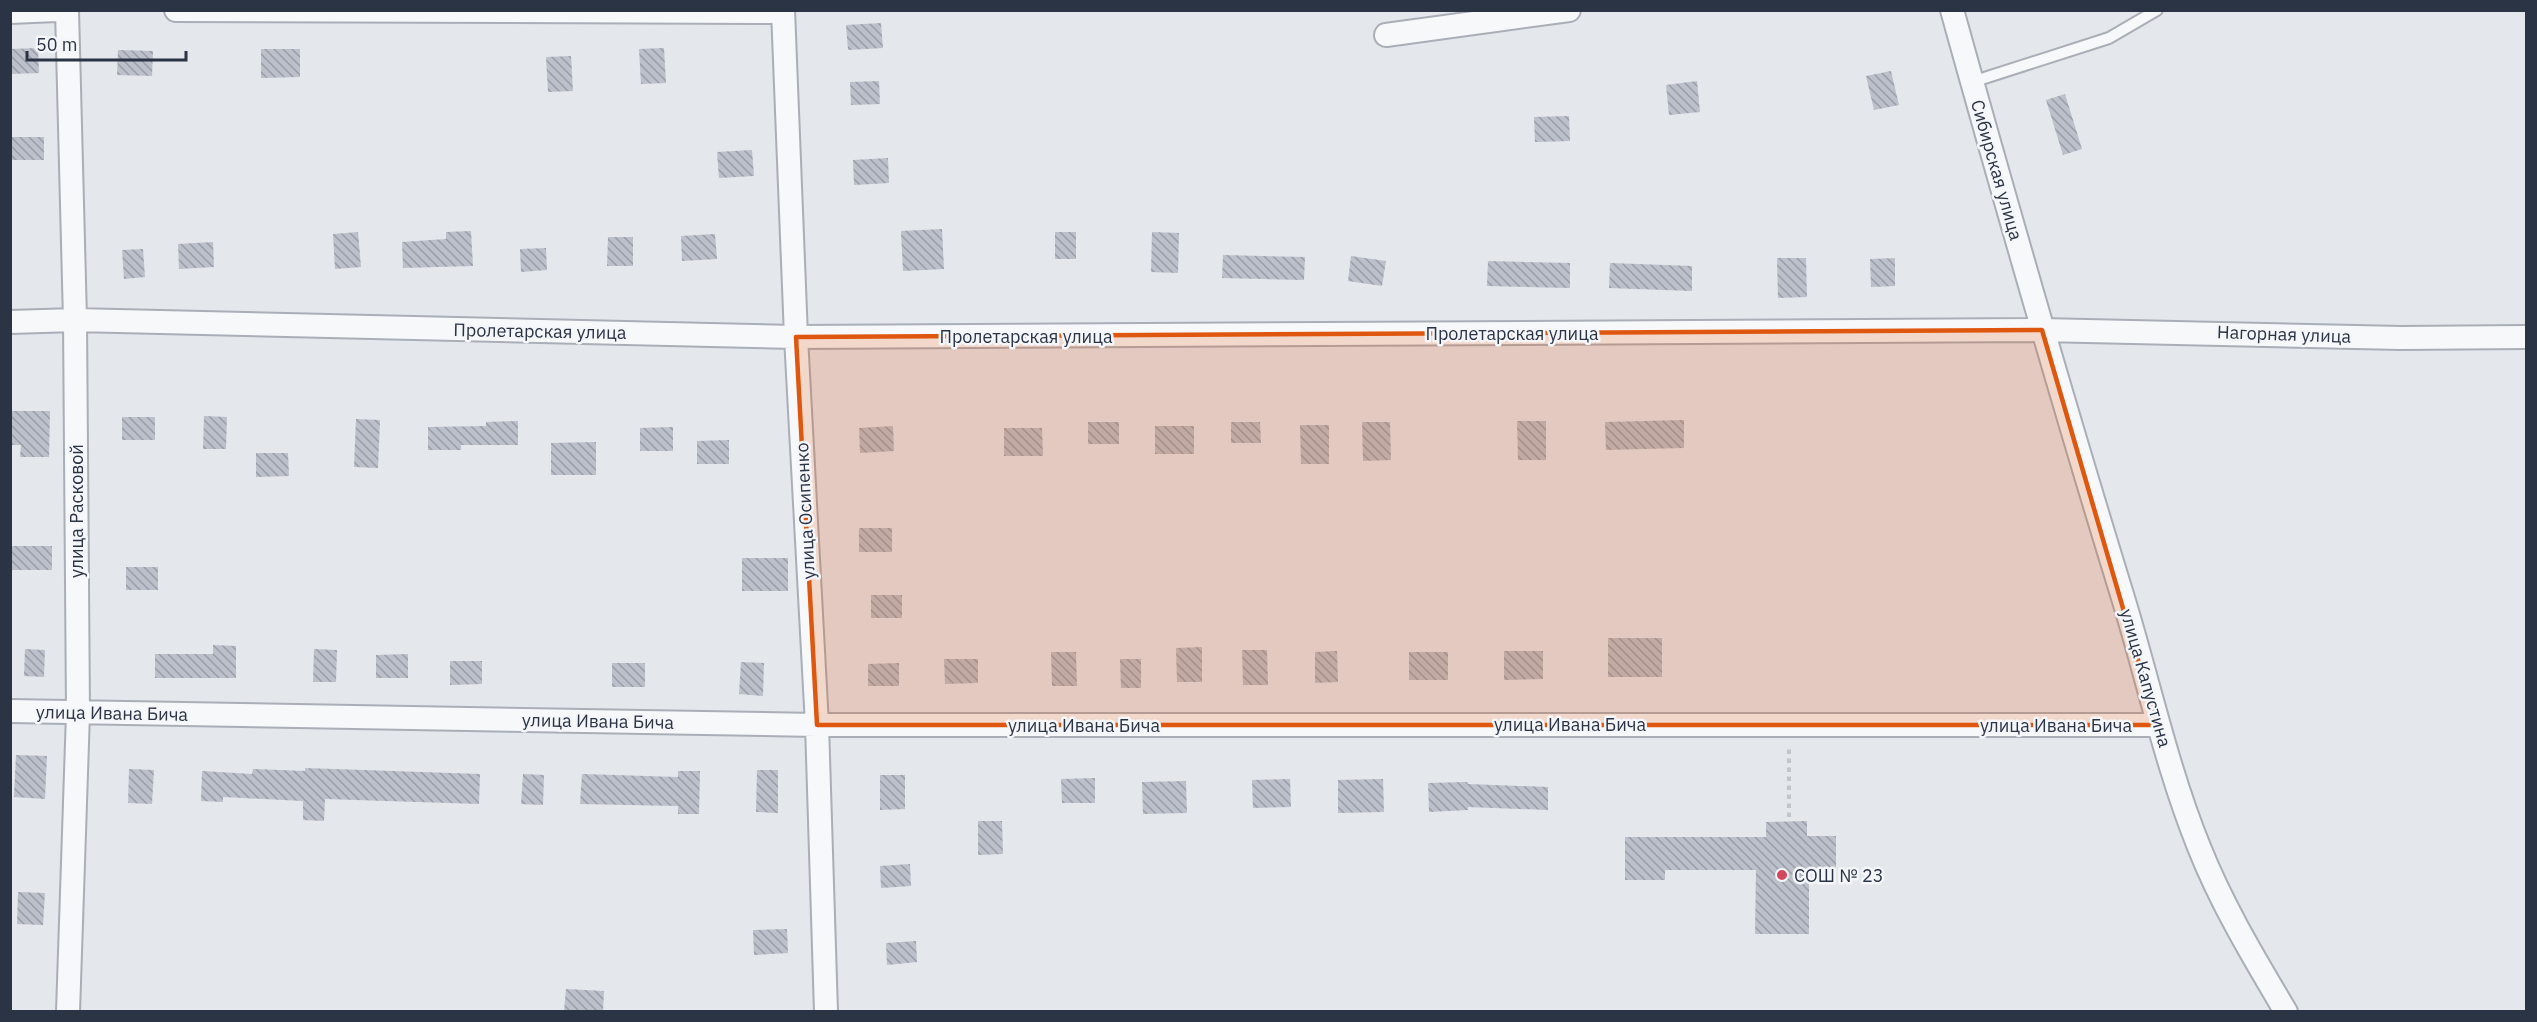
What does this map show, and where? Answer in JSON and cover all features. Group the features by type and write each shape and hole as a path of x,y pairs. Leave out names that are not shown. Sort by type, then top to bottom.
{"street":[{"path":"10,12 57,10"},
{"name":"улица Расковой","path":"67,10 75,320 78,713 68,1011"},
{"path":"176,10 783,11"},
{"path":"1386,35 1569,10"},
{"name":"Сибирская улица","path":"1952,10 2042,330"},
{"name":"улица Осипенко","path":"783,11 796,337 817,725 826,1011"},
{"name":"Пролетарская улица","path":"10,322 75,320 796,337 2042,330"},
{"name":"Нагорная улица","path":"2042,330 2402,338 2526,337"},
{"name":"улица Капустина","path":"2042,330 2131,621 2157,725 2199,848 2241,938 2286,1011"},
{"name":"улица Ивана Бича","path":"10,711 817,725 2157,725"}],"lane":[{"path":"1972,82 2109,38 2157,10"}],"path":[{"path":"1789,724 1789,817"}],"highlighted area":[{"path":"2042,330 2157,725 817,725 796,337"}],"building":[{"path":"881,23 883,48 848,50 846,25"},
{"path":"38,48 39,73 10,74 10,49"},
{"path":"664,48 666,83 641,84 639,49"},
{"path":"261,49 300,49 300,77 261,78"},
{"path":"118,50 153,51 152,76 117,75"},
{"path":"571,56 573,91 548,92 546,57"},
{"path":"1891,71 1899,105 1874,110 1866,76"},
{"path":"879,81 880,104 851,105 850,82"},
{"path":"1697,81 1700,112 1669,115 1666,85"},
{"path":"2065,94 2082,149 2063,155 2046,100"},
{"path":"1569,116 1570,141 1535,142 1534,117"},
{"path":"12,137 44,137 44,160 12,160"},
{"path":"752,150 754,176 719,178 717,152"},
{"path":"888,158 889,183 854,185 853,160"},
{"path":"942,229 944,269 903,271 901,231"},
{"path":"471,231 473,266 403,268 402,242 446,239 446,232"},
{"path":"358,232 361,267 335,269 333,234"},
{"path":"1055,232 1076,232 1076,259 1055,259"},
{"path":"1152,232 1179,233 1178,273 1151,272"},
{"path":"715,234 717,259 682,261 681,236"},
{"path":"608,237 633,237 633,266 607,266"},
{"path":"213,242 214,267 179,269 178,244"},
{"path":"546,248 547,270 521,272 520,249"},
{"path":"143,249 145,277 124,279 122,250"},
{"path":"1223,255 1305,257 1304,280 1222,278"},
{"path":"1351,256 1386,261 1382,286 1348,281"},
{"path":"1777,258 1806,258 1807,297 1778,298"},
{"path":"1895,258 1895,286 1871,287 1870,259"},
{"path":"1488,261 1570,263 1570,288 1487,286"},
{"path":"1610,263 1692,266 1692,291 1609,288"},
{"path":"10,411 50,411 49,457 20,457 21,445 10,445"},
{"path":"204,416 227,417 226,449 203,449"},
{"path":"122,417 155,417 155,440 122,440"},
{"path":"356,419 380,420 378,468 354,467"},
{"path":"1684,420 1684,448 1606,450 1605,422"},
{"path":"518,421 518,445 461,445 461,450 428,450 428,427 486,426 486,422"},
{"path":"1517,421 1546,421 1546,460 1518,460"},
{"path":"1088,422 1119,422 1119,444 1088,444"},
{"path":"1231,422 1260,422 1261,443 1231,443"},
{"path":"1362,422 1390,422 1391,460 1363,461"},
{"path":"1300,425 1329,425 1329,464 1301,464"},
{"path":"893,426 894,451 860,453 859,428"},
{"path":"1155,426 1194,426 1194,454 1155,454"},
{"path":"673,427 673,451 640,451 640,428"},
{"path":"1004,428 1042,428 1043,456 1004,456"},
{"path":"729,440 729,464 697,464 697,441"},
{"path":"596,442 596,475 551,475 551,443"},
{"path":"256,453 288,453 289,476 256,477"},
{"path":"859,528 892,528 892,552 859,552"},
{"path":"10,546 52,546 52,570 10,570"},
{"path":"742,558 788,558 788,591 742,591"},
{"path":"126,567 158,567 158,590 126,590"},
{"path":"871,595 902,595 902,618 871,618"},
{"path":"1608,638 1662,638 1662,677 1608,677"},
{"path":"213,645 236,646 236,678 155,678 155,654 213,654"},
{"path":"1202,647 1202,682 1177,682 1176,648"},
{"path":"25,649 45,650 44,677 24,676"},
{"path":"314,649 337,650 336,682 313,682"},
{"path":"1242,650 1267,650 1268,685 1243,685"},
{"path":"1337,651 1338,682 1315,683 1315,652"},
{"path":"1504,651 1543,651 1543,679 1504,680"},
{"path":"1051,652 1076,652 1077,686 1052,686"},
{"path":"1409,652 1448,652 1448,680 1409,680"},
{"path":"408,654 408,678 376,678 376,655"},
{"path":"944,659 978,659 978,683 945,684"},
{"path":"1120,659 1141,659 1141,688 1121,688"},
{"path":"450,661 482,661 482,684 450,685"},
{"path":"741,662 764,663 763,696 739,694"},
{"path":"612,663 645,663 645,687 612,687"},
{"path":"899,663 899,686 868,686 868,664"},
{"path":"16,755 47,756 45,799 14,797"},
{"path":"305,768 480,774 479,804 325,799 324,821 303,820 303,801 223,797 223,802 201,801 202,771 252,774 253,769 305,771"},
{"path":"129,769 154,770 152,804 128,803"},
{"path":"757,770 778,770 778,813 756,812"},
{"path":"678,771 700,771 699,814 678,814 678,806 580,804 582,774 678,777"},
{"path":"523,774 544,775 543,805 521,804"},
{"path":"880,775 905,775 905,809 880,810"},
{"path":"1095,778 1095,803 1062,803 1061,779"},
{"path":"1290,779 1291,807 1253,808 1252,780"},
{"path":"1383,779 1384,812 1338,813 1338,780"},
{"path":"1186,781 1187,813 1143,814 1142,782"},
{"path":"1467,782 1468,784 1548,787 1548,810 1468,807 1468,810 1429,812 1428,783"},
{"path":"978,821 1002,821 1003,854 978,855"},
{"name":"СОШ № 23","path":"1807,821 1807,836 1836,836 1836,868 1809,868 1809,934 1755,934 1756,870 1665,870 1665,880 1625,880 1625,837 1766,837 1766,822"},
{"path":"910,864 911,886 881,888 880,866"},
{"path":"18,892 45,893 43,925 17,924"},
{"path":"787,929 788,953 754,955 753,930"},
{"path":"916,941 917,962 887,965 886,943"},
{"path":"566,989 604,991 603,1011 564,1011"}],"place":[{"name":"СОШ № 23","path":"1782,875"}]}
